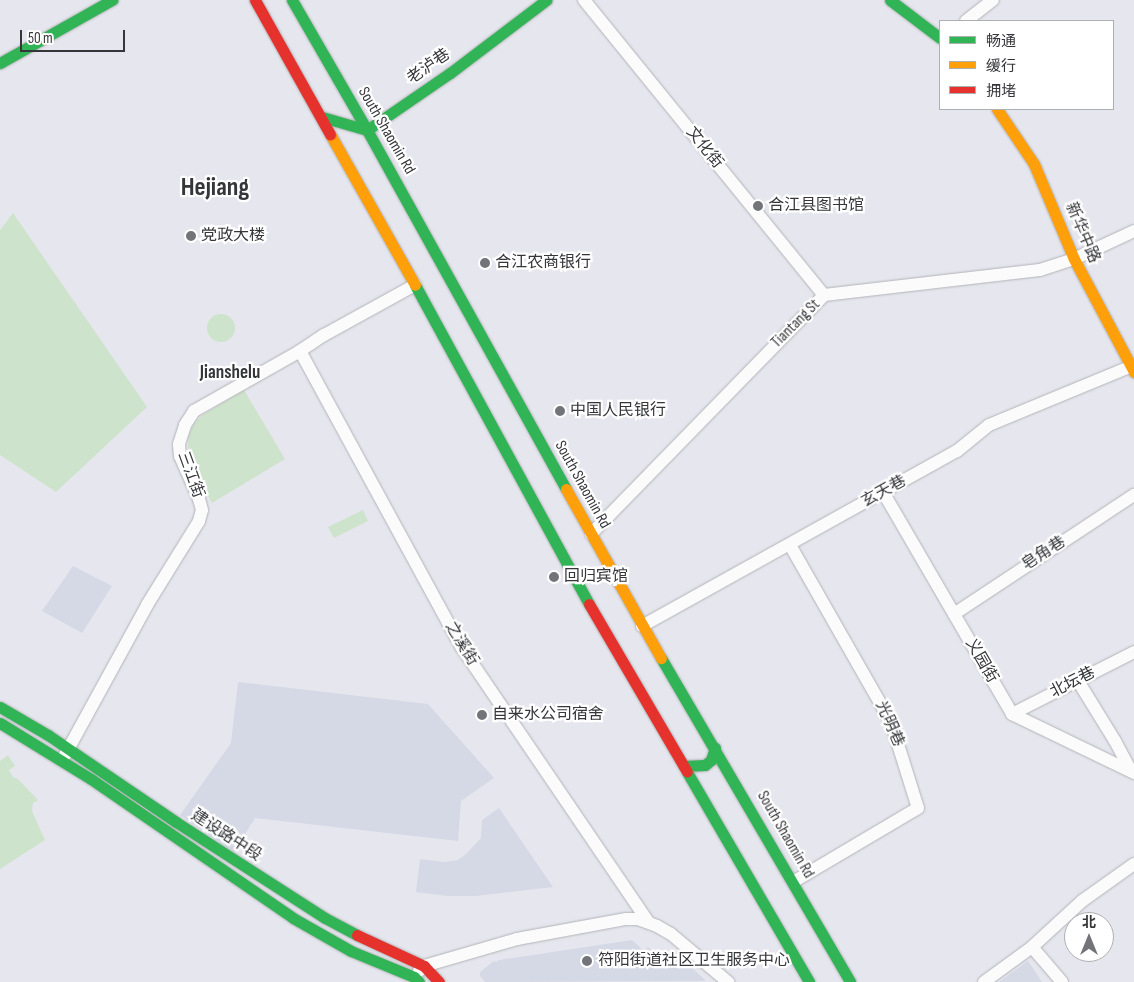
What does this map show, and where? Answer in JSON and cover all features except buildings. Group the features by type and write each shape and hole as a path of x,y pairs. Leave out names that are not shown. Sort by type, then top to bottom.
{"main road":[{"path":"0,63 112,0"},
{"path":"255,0 482,405 580,588 809,982"},
{"name":"South Shaomin Rd","path":"292,0 367,130 642,626 850,982"},
{"name":"老泸巷","path":"367,130 450,73 546,0"},
{"path":"890,0 939,37"},
{"name":"新华中路","path":"998,110 1034,164 1074,259 1132,369"},
{"path":"322,117 367,130"},
{"path":"394,198 407,202"},
{"path":"376,217 381,204"},
{"name":"建设路中段","path":"0,707 69,748 176,822 325,918 363,939 424,966 439,982"},
{"name":"建设路中段","path":"0,723 62,760 292,918 351,951 416,979"},
{"path":"684,766 693,768 705,765 714,756 715,748"}],"street":[{"name":"文化街","path":"584,0 824,295"},
{"path":"967,20 993,0"},
{"name":"Tiantang St","path":"591,534 824,295 1040,270 1074,259 1134,230"},
{"name":"三江街","path":"62,760 147,604 199,521 202,510 199,499 180,456 179,444 185,424 194,412 202,406 415,285"},
{"name":"之溪街","path":"300,351 462,648 648,922"},
{"name":"玄天巷","path":"642,626 957,451 989,425 1132,369"},
{"name":"义园街","path":"884,492 1012,714"},
{"name":"皂角巷","path":"954,614 1134,495"},
{"name":"光明巷","path":"790,544 891,722 918,808 793,882"},
{"name":"北坛巷","path":"1012,714 1134,652"},
{"path":"1078,681 1133,772"},
{"path":"1012,714 1133,772"},
{"path":"984,982 1032,947 1082,901 1134,864"},
{"name":"之溪街","path":"424,966 517,939 626,919 648,922 671,934 728,982"},
{"path":"1032,947 1062,982"},
{"path":"416,979 424,966"}],"shaded area":[{"path":"73,566 112,586 82,633 42,611"},
{"path":"238,682 428,704 494,778 461,801 458,841 255,818 234,852 180,815 231,743"},
{"path":"499,808 553,887 476,896 447,896 416,892 420,859 445,862 458,860 481,838 482,820"},
{"name":"符阳街道社区卫生服务中心","path":"632,940 644,951 648,947 662,960 668,954 681,967 686,962 706,981 485,982 480,976 480,972 494,961"},
{"path":"1028,961 1042,982 999,982"}],"green space":[{"path":"13,213 147,407 56,492 0,455 0,230"},
{"path":"221,314 231,318 235,328 231,338 221,342 211,338 207,328 211,318"},
{"path":"244,390 285,459 212,503 192,469 188,445 189,435 194,423 204,414"},
{"path":"363,510 368,521 334,538 328,527"},
{"path":"8,755 15,766 9,770 13,777 18,779 38,800 33,803 32,811 45,840 0,869 0,761"}],"traffic: fast":[{"path":"0,63 112,0"},
{"path":"292,0 367,130 566,489"},
{"path":"322,117 367,130 450,73 546,0"},
{"path":"890,0 939,37"},
{"path":"415,285 589,604"},
{"path":"661,658 850,982"},
{"path":"0,707 48,735 176,822 325,918 357,935"},
{"path":"0,723 91,779 293,918 351,951 414,977 419,982"},
{"path":"684,766 705,765 711,760 715,748"},
{"path":"687,772 809,982"}],"traffic: slow":[{"path":"998,110 1034,164 1074,259 1134,372"},
{"path":"330,134 415,285"},
{"path":"566,489 661,658"}],"traffic: jam":[{"path":"255,0 330,134"},
{"path":"589,604 687,772"},
{"path":"357,935 424,966 439,982"}],"place":[{"name":"合江县图书馆","path":"758,206"},
{"name":"党政大楼","path":"191,236"},
{"name":"合江农商银行","path":"485,263"},
{"name":"中国人民银行","path":"560,411"},
{"name":"回归宾馆","path":"554,577"},
{"name":"自来水公司宿舍","path":"482,715"},
{"name":"符阳街道社区卫生服务中心","path":"587,961"}],"district":[{"name":"Hejiang","path":"215,188"},
{"name":"Jianshelu","path":"230,373"}]}
